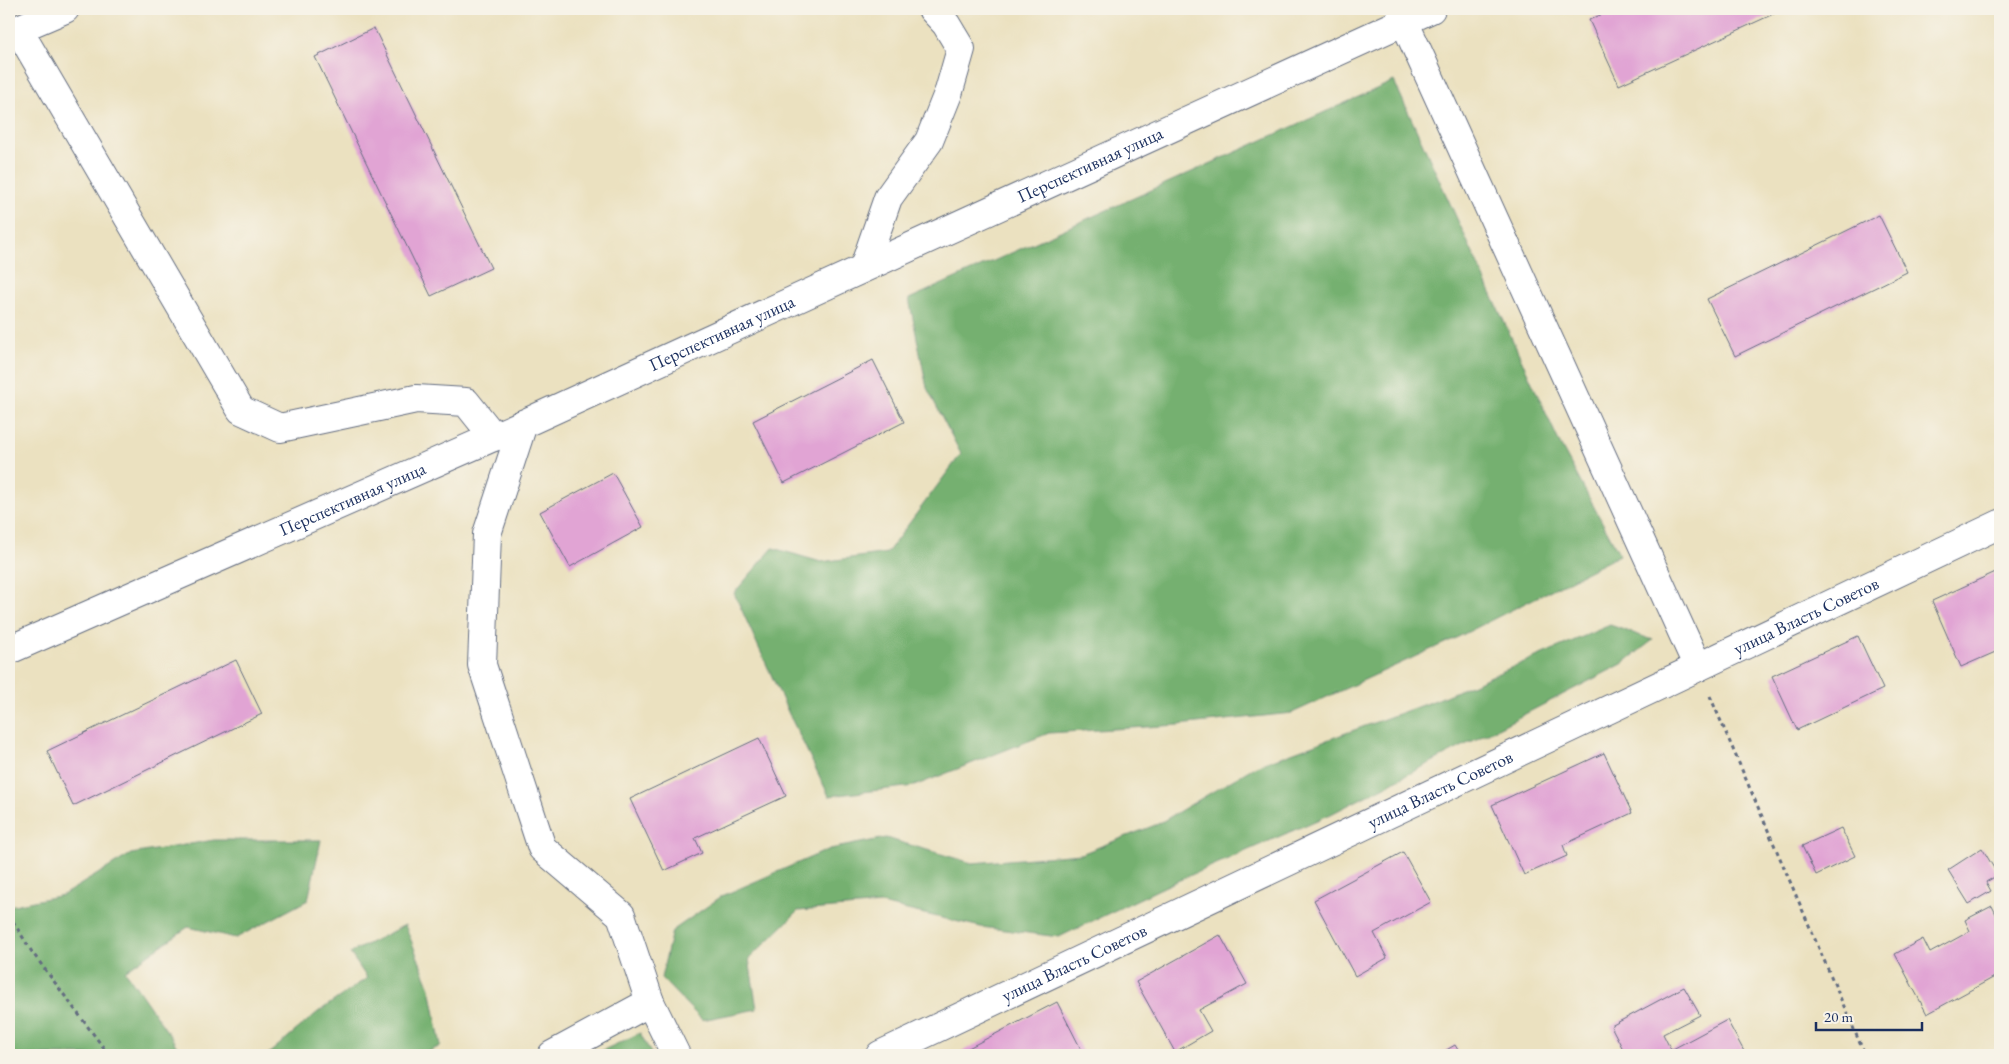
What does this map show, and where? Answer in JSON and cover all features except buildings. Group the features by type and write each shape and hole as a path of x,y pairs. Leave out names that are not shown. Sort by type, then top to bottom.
{"street":[{"path":"65,9 14,31 241,410 280,428 416,398 466,402 494,437"},
{"path":"864,267 888,198 929,141 949,91 961,49 946,24 932,9"},
{"name":"Перспективная улица","path":"9,650 523,424 864,267 1402,15 1430,9"},
{"path":"1402,15 1698,668"},
{"path":"523,424 487,534 482,665 542,848 621,915 650,1002 676,1055"},
{"name":"улица Власть Советов","path":"880,1055 2000,524"},
{"path":"552,1055 650,1002"}],"path":[{"path":"1698,668 1865,1055"},
{"path":"9,914 32,952 109,1055"}],"green space":[{"path":"1394,81 1561,446 1620,555 1458,637 1292,713 1178,725 1049,733 914,786 829,796 734,593 773,548 821,562 887,553 961,454 927,388 909,299"},
{"path":"1610,625 1653,640 1622,664 1331,814 1168,885 1059,937 981,927 881,904 798,911 749,959 757,1009 702,1020 661,978 672,931 722,896 830,849 886,838 972,863 1081,854 1158,824 1256,766 1436,700"},
{"path":"214,840 321,840 308,900 236,938 188,927 125,971 173,1040 181,1055 9,1055 9,906 63,895 131,854"},
{"path":"405,925 430,988 441,1046 420,1055 267,1055 318,1012 367,978 350,953"},
{"path":"640,1033 652,1055 593,1055"}]}
